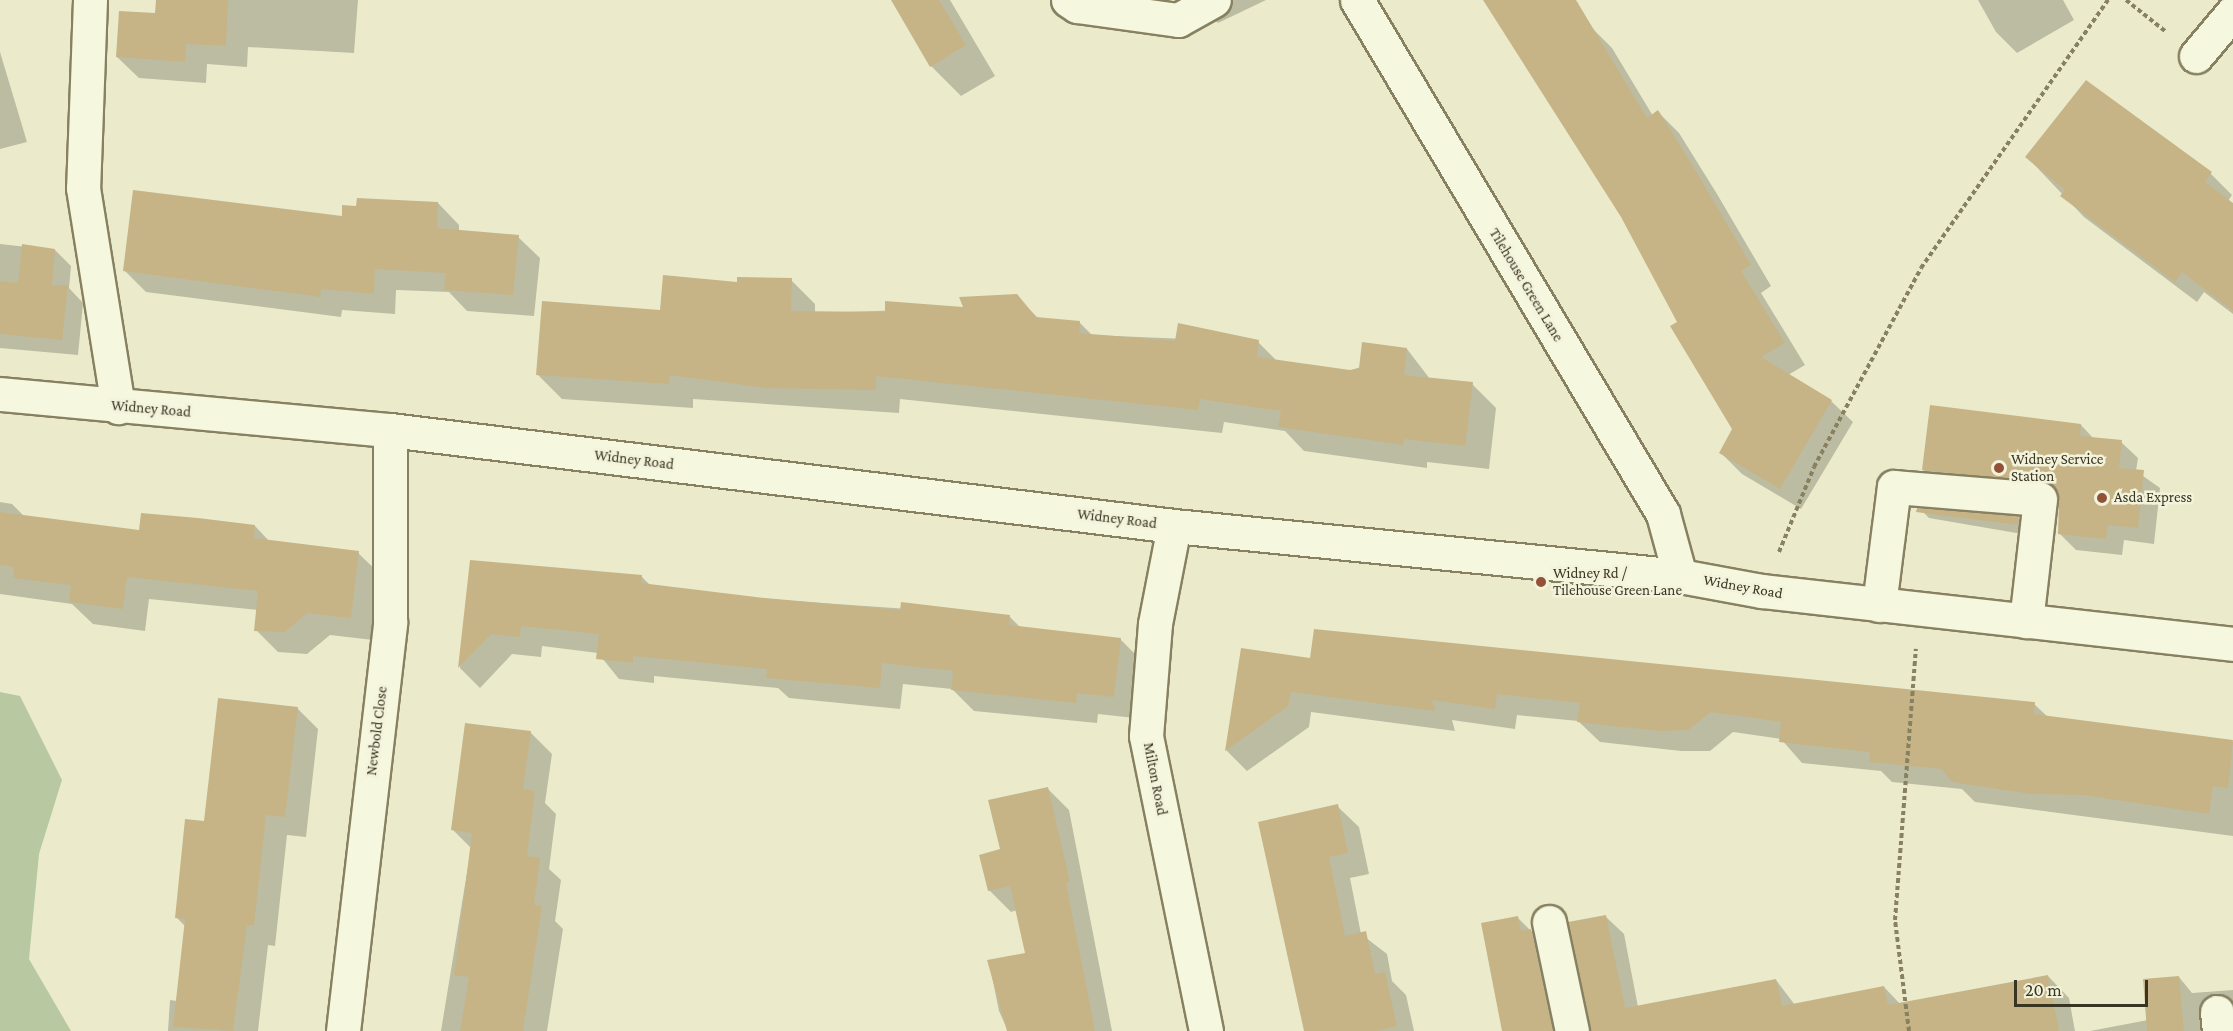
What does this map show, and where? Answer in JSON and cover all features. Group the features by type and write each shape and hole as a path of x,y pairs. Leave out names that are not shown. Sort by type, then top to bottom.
{"street":[{"path":"90,0 83,188 118,407"},
{"path":"1068,0 1077,6 1178,20 1214,0"},
{"name":"Tilehouse Green Lane","path":"1357,0 1663,514 1680,576"},
{"path":"2196,56 2233,12"},
{"name":"Widney Road","path":"0,394 118,407 390,430 1174,526 1680,576 1762,591 2233,644"},
{"name":"Newbold Close","path":"343,1031 390,621 390,430"},
{"path":"1879,605 1894,487 2040,499 2026,621"},
{"name":"Milton Road","path":"1174,526 1155,624 1146,736 1206,1031"},
{"path":"1549,922 1572,1031"}],"path":[{"path":"1762,591 1814,467 1921,268 2108,0"},
{"path":"2126,0 2196,56"},
{"path":"1909,1031 1895,920 1919,609"}],"green space":[{"path":"0,692 20,696 62,780 39,854 29,959 71,1031 0,1031"}],"building":[{"path":"156,0 228,0 226,46 186,44 185,62 116,57 119,11 155,13"},
{"path":"891,0 939,0 966,45 930,67"},
{"path":"1483,0 1576,0 1647,118 1658,110 1696,171 1751,265 1741,271 1785,343 1761,357 1832,400 1780,489 1719,453 1732,429 1670,326 1677,322 1621,217"},
{"path":"2086,80 2212,172 2205,182 2233,203 2233,311 2182,272 2175,282 2060,196 2065,190 2025,157"},
{"path":"133,190 342,216 342,205 356,206 357,198 438,202 437,228 519,235 513,295 444,290 446,273 375,269 374,294 321,289 320,297 123,271"},
{"path":"22,244 55,249 52,285 68,285 62,340 0,334 0,281 18,283"},
{"path":"663,275 737,282 737,277 792,278 791,311 885,312 885,301 963,307 959,297 1017,294 1036,317 1080,321 1079,333 1175,341 1178,323 1259,340 1257,357 1350,370 1359,368 1362,342 1407,348 1404,375 1473,382 1465,446 1404,439 1403,445 1278,427 1281,411 1200,399 1198,410 876,376 876,390 765,388 670,375 669,384 536,375 542,301 660,310"},
{"name":"Widney Service Station","path":"1930,405 2081,424 2080,436 2122,440 2119,468 2144,470 2138,528 2108,525 2106,539 2058,534 2059,501 2050,483 1922,470"},
{"path":"1917,508 2019,516 2018,525 1916,512"},
{"path":"0,512 139,530 141,513 198,518 255,525 254,538 359,551 351,618 307,613 285,632 254,631 258,591 127,577 123,609 69,602 71,585 13,578 14,567 0,565"},
{"path":"470,560 642,575 641,583 765,598 900,610 901,602 960,609 1010,615 1009,625 1121,638 1114,697 1077,693 1076,703 951,690 953,671 882,663 880,688 766,678 767,669 633,656 633,663 596,659 599,634 521,626 520,637 491,634 458,668"},
{"path":"1314,629 2035,702 2034,714 2233,740 2228,788 2213,786 2209,814 2083,795 2031,794 1952,782 1942,769 1869,762 1870,752 1779,742 1781,722 1711,712 1688,730 1659,731 1577,722 1580,703 1497,694 1495,709 1432,700 1435,711 1291,692 1288,706 1225,751 1241,648 1310,658"},
{"path":"218,698 298,707 285,817 266,815 254,925 247,925 233,1031 173,1027 185,919 175,918 185,819 204,821"},
{"path":"465,723 531,731 523,789 535,791 527,856 540,858 534,905 542,906 523,1031 460,1031 469,977 454,975 472,833 451,830"},
{"path":"1048,787 1070,882 1066,883 1095,1031 1007,1031 987,960 1025,953 1010,886 988,891 979,855 1000,849 988,800"},
{"path":"1338,804 1348,853 1329,857 1345,936 1366,931 1375,974 1385,972 1397,1026 1377,1031 1304,1031 1258,822"},
{"path":"1606,915 1625,1008 1776,979 1782,1006 1884,986 1888,1005 2048,975 2059,1031 1590,1031 1568,922"},
{"path":"1518,916 1521,931 1531,929 1553,1031 1502,1031 1481,923"},
{"path":"2179,976 2184,1031 2147,1031 2143,979"}],"place":[{"name":"Widney Service Station","path":"1999,468"},
{"name":"Asda Express","path":"2102,498"},
{"name":"Widney Rd / Tilehouse Green Lane","path":"1541,582"}]}
